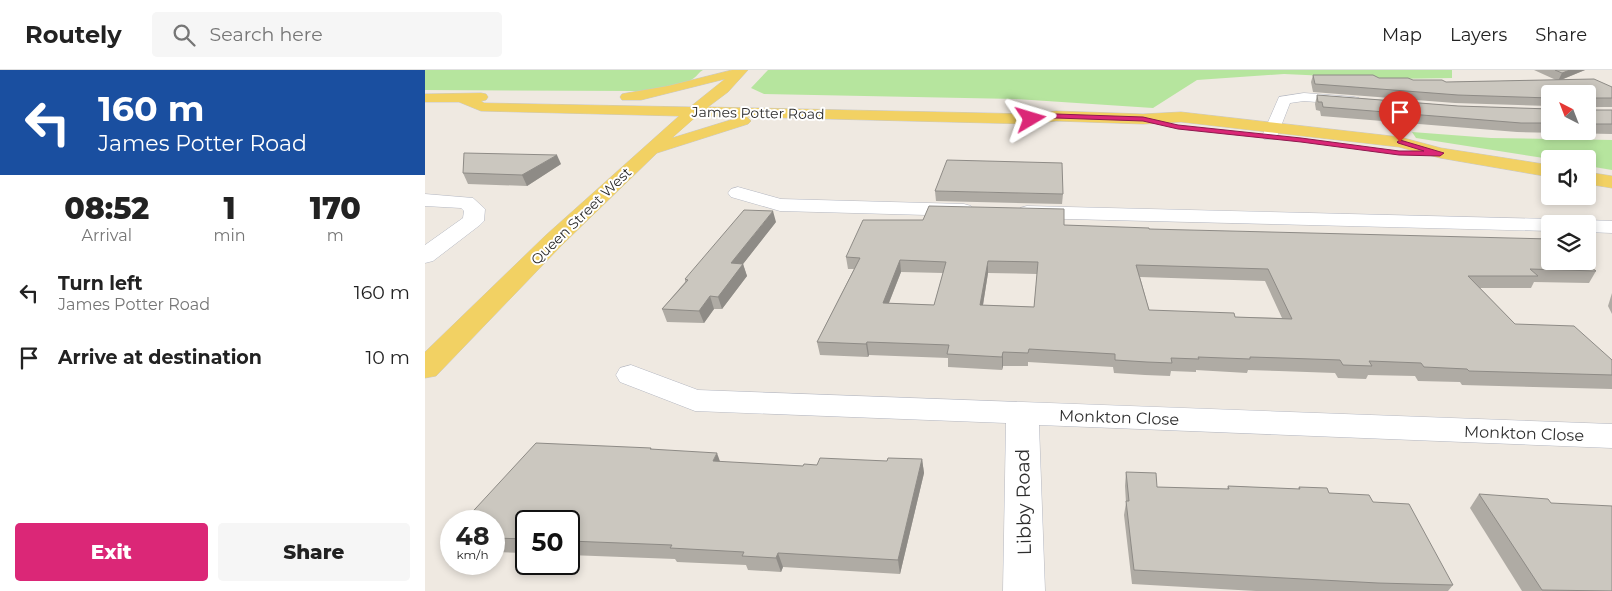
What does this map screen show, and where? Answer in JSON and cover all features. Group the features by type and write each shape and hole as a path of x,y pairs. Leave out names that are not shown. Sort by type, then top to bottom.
{"main road":[{"path":"598,98 654,94 741,71"},
{"name":"Queen Street West","path":"425,369 554,240 649,151 741,71"},
{"name":"James Potter Road","path":"425,98 505,96 1034,107 1056,116"},
{"name":"James Potter Road","path":"463,98 481,107 1031,119 1056,116 1143,119 1181,117 1399,153 1440,153 1541,170"},
{"path":"649,151 743,121 822,114"},
{"path":"1596,179 1612,182"}],"street":[{"path":"1271,131 1284,100 1304,97 1365,102"},
{"path":"738,193 780,205 1541,226"},
{"path":"425,200 466,202 475,209 473,221 425,256"},
{"path":"1596,226 1612,227"},
{"name":"Monkton Close","path":"631,375 695,400 1612,436"},
{"name":"Libby Road","path":"1022,414 1024,591"}],"green space":[{"path":"425,70 703,70 694,78 682,84 635,91 425,90"},
{"path":"768,70 1452,70 1452,78 1393,79 1284,74 1197,80 1153,108 1015,99 764,94 751,88"},
{"path":"1412,132 1541,140 1612,140 1612,170 1596,167 1596,150 1541,150 1541,158 1416,138"}],"building":[{"path":"1555,70 1570,70 1562,73"},
{"path":"1313,75 1373,75 1379,78 1442,80 1446,82 1594,79 1612,87 1612,98 1596,98 1596,85 1541,85 1541,98 1458,95 1315,84"},
{"path":"1317,95 1458,106 1541,109 1541,123 1323,107 1322,102 1318,102"},
{"path":"1596,110 1612,110 1612,124 1596,124"},
{"path":"464,153 557,155 522,175 463,173"},
{"path":"947,160 1062,163 1063,194 935,191"},
{"path":"929,206 1064,209 1064,225 1149,229 1541,239 1541,269 1530,269 1538,276 1468,276 1515,324 1574,326 1612,360 1612,375 1469,371 1467,369 1424,367 1421,363 1369,361 1372,366 1343,365 1340,360 1250,357 1250,359 1171,358 1172,363 1147,362 1115,360 1115,354 1029,349 1028,353 1003,352 1002,357 947,354 949,345 817,342 860,258 846,257 863,220 923,220","holes":["900,260 946,262 934,305 883,303","988,261 1038,262 1034,307 980,305","1136,265 1268,269 1292,319 1235,317 1234,313 1149,310"]},
{"path":"744,210 773,211 731,263 743,264 718,297 710,296 699,311 662,309 688,280 685,279"},
{"path":"1563,270 1595,270 1596,271"},
{"path":"536,443 717,453 713,461 803,466 804,464 817,465 820,458 887,461 888,458 922,459 898,560 778,553 776,558 742,556 744,552 670,548 672,545 580,541 580,510 515,510 515,539 505,538 505,510 474,510"},
{"path":"1126,472 1156,473 1157,487 1229,489 1228,486 1300,489 1299,487 1327,488 1329,493 1369,495 1373,502 1409,504 1453,585 1378,583 1134,570 1126,501 1129,501"},
{"path":"1479,494 1548,499 1551,503 1612,506 1612,591 1542,590"}],"route":[{"path":"1031,119 1056,116 1143,119 1178,127 1399,153 1440,153 1400,142"}]}
